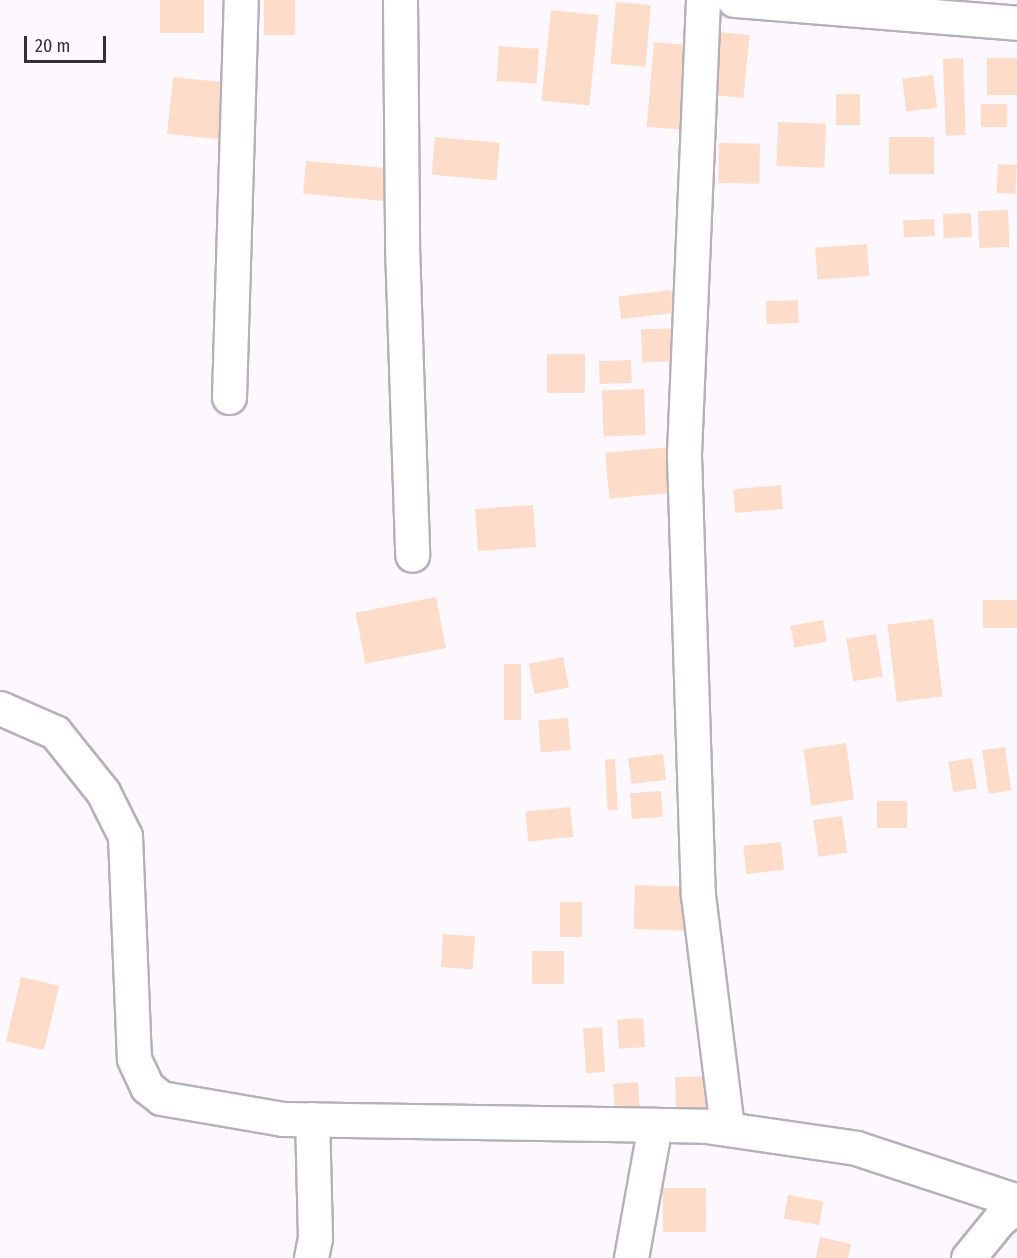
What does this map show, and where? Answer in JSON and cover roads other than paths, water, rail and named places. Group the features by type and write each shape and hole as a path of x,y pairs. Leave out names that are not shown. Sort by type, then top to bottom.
{"street":[{"path":"229,397 242,0"},
{"path":"400,0 402,246 412,555"},
{"path":"703,0 684,455 698,896 727,1128"},
{"path":"734,0 881,7 1017,22"},
{"path":"0,708 55,732 103,792 125,836 131,1037 134,1059 147,1087 161,1098 283,1119 727,1128 856,1148 1017,1201"},
{"path":"311,1258 315,1238 312,1119"},
{"path":"631,1258 655,1125"},
{"path":"968,1258 999,1220 1017,1206"}]}
